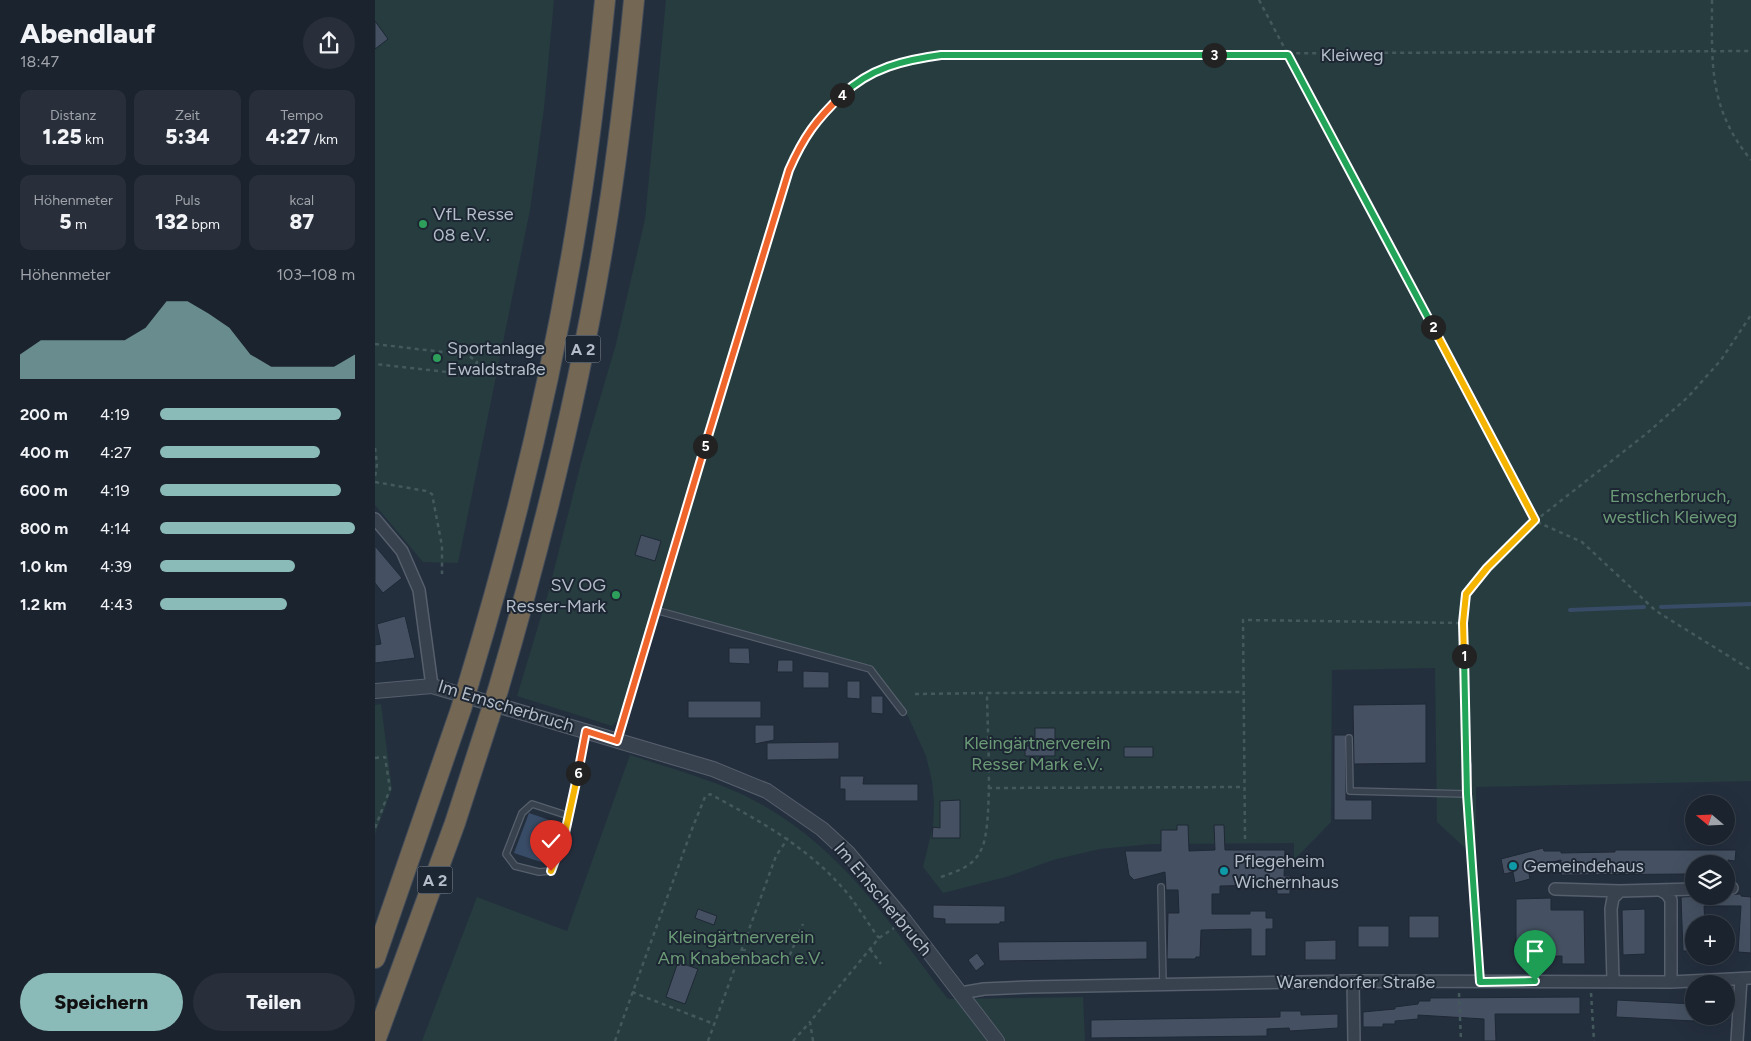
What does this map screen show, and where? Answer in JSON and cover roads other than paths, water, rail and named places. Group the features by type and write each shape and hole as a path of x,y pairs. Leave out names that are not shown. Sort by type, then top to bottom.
{"highway":[{"name":"A 2","path":"375,958 461,710 502,574 532,453 579,211 605,0"},
{"name":"A 2","path":"375,1041 455,823 498,690 533,572 561,459 608,215 635,0"}],"street":[{"name":"Im Emscherbruch","path":"375,520 402,551 419,590 432,686 713,769 767,791 792,806 848,853 905,921 997,1041"},
{"path":"375,691 432,686"},
{"path":"1555,889 1620,891 1685,889"},
{"path":"1660,890 1667,894 1671,900 1671,982"},
{"path":"1613,980 1611,909 1613,898 1620,891"},
{"path":"1737,1041 1746,979"},
{"name":"Warendorfer Straße","path":"961,993 984,989 1353,981 1613,980 1671,982 1746,979"},
{"path":"1353,981 1354,1041"}],"lane":[{"path":"617,741 655,610 870,669 903,712"},
{"path":"569,816 531,804 522,813 506,854 515,866 539,872 551,871 569,816 586,731"},
{"path":"1349,738 1350,791 1467,794"},
{"path":"1468,765 1467,794 1480,982"},
{"path":"1161,887 1163,985"}],"water":[{"path":"529,813 558,823 544,863 514,853"}],"waterway":[{"path":"1661,607 1751,604"},
{"path":"1570,610 1644,607"}],"place":[{"name":"VfL Resse 08 e.V.","path":"423,224"},
{"name":"Sportanlage Ewaldstraße","path":"437,358"},
{"name":"SV OG Resser-Mark","path":"616,595"},
{"name":"Gemeindehaus","path":"1513,866"},
{"name":"Pflegeheim Wichernhaus","path":"1224,871"}],"park label":[{"name":"Emscherbruch, westlich Kleiweg","path":"1670,506"},
{"name":"Kleingärtnerverein Resser Mark e.V.","path":"1037,753"},
{"name":"Kleingärtnerverein Am Knabenbach e.V.","path":"741,948"}]}
